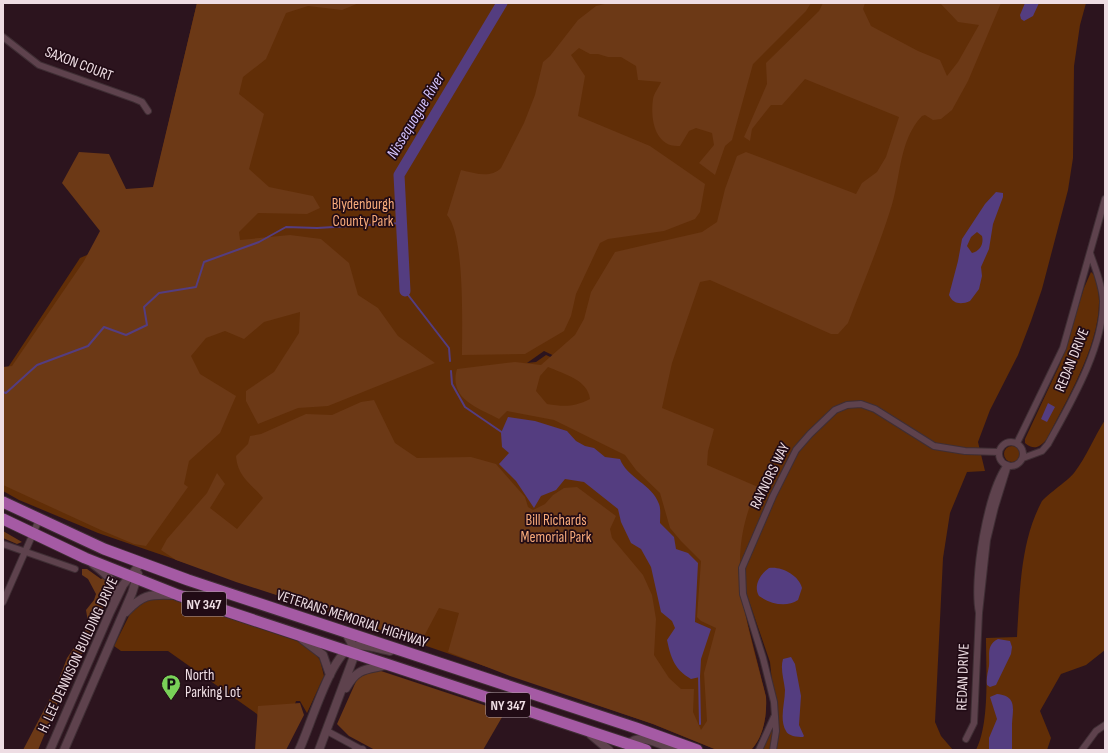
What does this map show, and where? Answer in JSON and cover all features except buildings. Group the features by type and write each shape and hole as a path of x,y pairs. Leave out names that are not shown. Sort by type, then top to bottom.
{"highway":[{"name":"VETERANS MEMORIAL HIGHWAY","path":"3,502 39,520 141,563 697,750"},
{"name":"NY 347","path":"3,519 85,558 178,595 646,750"}],"street":[{"name":"SAXON COURT","path":"3,37 38,65 135,99 142,102 148,111"},
{"name":"REDAN DRIVE","path":"1017,443 1063,348 1105,199"},
{"name":"REDAN DRIVE","path":"966,740 974,722 979,613 977,594 991,514 999,479 1008,465 1018,463 1022,458 1042,451 1048,444 1079,382 1095,342 1102,318 1103,299 1101,287 1090,253"},
{"name":"RAYNORS WAY","path":"773,750 776,731 774,702 763,658 743,594 742,568 786,468 802,441 836,410 847,405 861,404 875,409 934,446 965,451 999,452"},
{"path":"1008,465 1000,459 999,452 1006,443 1017,443 1022,448 1022,458"},
{"path":"3,602 39,520"},
{"path":"3,544 75,568"},
{"path":"85,558 108,576 114,584 115,596 110,612"},
{"name":"H. LEE DENNISON BUILDING DRIVE","path":"50,750 110,612 133,578 141,563"},
{"name":"H. LEE DENNISON BUILDING DRIVE","path":"64,750 122,617 133,578"},
{"path":"122,617 135,602 144,597 154,595 178,595"},
{"path":"319,750 337,705 350,651 346,633"},
{"path":"296,635 321,652 327,662 330,675"},
{"path":"299,750 335,664 350,651 363,646 415,655"},
{"path":"337,705 350,682 358,672 366,668 387,665"},
{"name":"RAYNORS WAY","path":"758,750 766,738 775,714"},
{"path":"623,724 632,732 632,746"},
{"path":"1082,750 1096,731 1105,725"},
{"path":"584,730 603,743 609,750"},
{"path":"327,731 362,750"},
{"path":"632,746 644,739 675,750"},
{"path":"356,750 362,750"}],"green space":[{"path":"197,3 1086,3 1080,25 1074,66 1073,158 1068,190 1042,289 1018,355 990,410 978,442 985,471 967,472 950,513 943,558 935,722 941,736 953,750 775,750 777,731 770,662 740,575 740,593 766,697 766,711 762,732 751,750 717,750 653,724 98,533 19,500 3,491 3,375 80,258 143,231","holes":["544,351 634,394 633,395 546,355 536,362 527,363"]},
{"path":"197,3 359,3 342,10 308,6 286,13 266,59 243,77 239,94 264,114 249,169 269,187 313,196 320,208 307,214 258,213 239,232 240,240 290,235 321,239 349,263 358,295 378,308 398,336 435,363 328,406 298,408 258,424 246,401 246,391 274,372 299,333 300,312 264,322 244,339 225,331 206,338 191,356 200,374 236,396 220,433 189,461 184,484 188,487 146,546 134,544 103,531 3,485 3,367 12,366 84,261 100,231 62,183 79,152 109,154 126,189 153,187"},
{"path":"609,3 811,3 806,11 753,64 732,140 725,146 715,175 699,163 714,145 712,133 696,128 689,131 680,146 665,142 656,131 652,115 652,107 655,92 661,82 638,80 636,66 621,57 608,57 598,54 590,54 579,48 571,55 585,76 578,116 650,146 705,184 700,212 695,219 664,231 608,239 600,243 576,294 571,316 564,331 525,354 462,355 460,260 453,226 447,215 461,170 477,174 487,174 501,168 524,123 535,95 543,62 550,56 578,20 596,6"},
{"name":"Bill Richards Memorial Park","path":"823,3 865,3 863,9 871,26 918,51 940,60 947,76 958,62 979,25 958,22 940,3 1001,3 968,81 952,110 941,119 933,120 925,115 922,116 908,137 890,211 848,323 838,334 831,334 710,280 700,282 672,363 662,408 714,429 708,451 707,465 758,487 747,514 742,540 740,566 746,617 766,697 764,725 759,738 751,750 717,750 653,724 510,676 448,652 459,613 439,608 421,642 236,582 176,560 161,550 167,539 207,493 217,473 225,484 210,508 237,529 263,498 242,475 237,464 236,456 248,444 250,436 261,434 306,414 332,415 361,402 374,400 395,443 417,458 471,457 496,464 525,497 528,507 533,510 545,504 553,495 564,488 577,487 616,516 610,529 612,538 643,575 652,595 656,619 654,655 669,678 681,689 694,689 693,712 701,730 707,721 704,673 716,628 701,621 697,617 701,561 670,528 660,493 636,470 625,455 554,420 507,411 499,419 475,407 461,396 455,380 457,369 515,362 541,365 575,335 584,319 591,292 615,252 702,232 717,222 725,189 737,156 746,152 856,194 862,183 877,172 886,157 899,117 805,79 782,105 771,105 752,129 750,141 744,137 767,84 766,63 819,11","holes":["548,367 568,375 580,382 588,392 590,399 579,404 569,406 547,404 536,391 540,376"]},
{"path":"1091,272 1097,282 1099,307 1091,346 1074,386 1047,439 1037,447 1031,447 1025,443 1025,439 1060,364 1084,288"},
{"path":"1105,420 1105,650 1086,665 1061,674 1040,711 1051,738 1047,750 976,750 980,739 985,711 987,680 986,638 1017,637 1022,568 1034,518 1043,500 1074,473 1083,460"},
{"path":"1012,446 1019,451 1020,454 1015,461 1012,462 1005,457 1004,454 1009,447"},
{"path":"3,531 22,542 17,544 3,538"},
{"path":"82,569 87,569 101,579 105,577 105,595 102,613 92,625 89,643 69,675 38,750 23,750 56,687 67,658 85,632 88,622 86,610 94,600 96,594 88,579 82,575"},
{"path":"167,597 309,645 320,660 324,676 307,713 300,701 296,701 279,750 276,750 257,714 168,651 121,651 114,646 130,614 140,601"},
{"path":"378,670 505,712 483,750 375,750 349,736 337,724 358,677"},
{"path":"300,703 304,715 286,750 255,750 258,706"},
{"path":"774,723 772,750 760,750"}],"shaded area":[{"path":"1025,3 1039,3 1033,16 1024,21 1021,19 1020,15"},
{"path":"996,192 1003,193 1003,197 993,224 989,249 981,267 982,276 979,289 970,301 958,303 955,302 949,295 962,239 985,204","holes":["977,232 982,236 981,247 972,253 967,246 971,237"]},
{"path":"1048,403 1055,407 1047,422 1041,419"},
{"path":"508,417 535,421 567,431 576,441 585,446 594,448 605,457 620,459 623,466 656,497 660,508 660,523 674,537 676,549 688,553 698,563 695,622 711,629 701,659 700,677 691,679 677,667 674,662 667,640 675,628 672,621 661,612 651,567 641,549 631,543 621,522 618,509 584,482 565,479 556,490 541,496 534,508 516,481 499,464 509,453 502,447 501,433"},
{"path":"769,568 779,568 789,572 797,579 802,588 798,600 789,604 778,604 759,596 757,592 758,580"},
{"path":"998,639 1010,641 1012,647 1011,654 996,685 990,687 987,685 989,651 994,641"},
{"path":"791,657 795,664 801,696 799,725 804,736 803,737 787,733 783,721 785,690 782,663 783,659"},
{"path":"997,694 1008,697 1011,700 1013,708 1012,750 989,749 989,738 997,719 990,697"}],"waterway":[{"name":"Nissequogue River","path":"405,291 399,175 502,3"},
{"path":"3,392 6,393 37,365 88,346 104,327 126,335 147,325 144,307 159,293 196,287 204,262 259,242 286,227 317,228 402,223"},
{"name":"Nissequogue River","path":"405,291 449,348 450,361"},
{"name":"Nissequogue River","path":"451,371 452,384 465,407 503,433"},
{"path":"699,674 700,724"}],"place":[{"name":"North Parking Lot","path":"171,701"}],"park label":[{"name":"Blydenburgh County Park","path":"363,212"}]}
